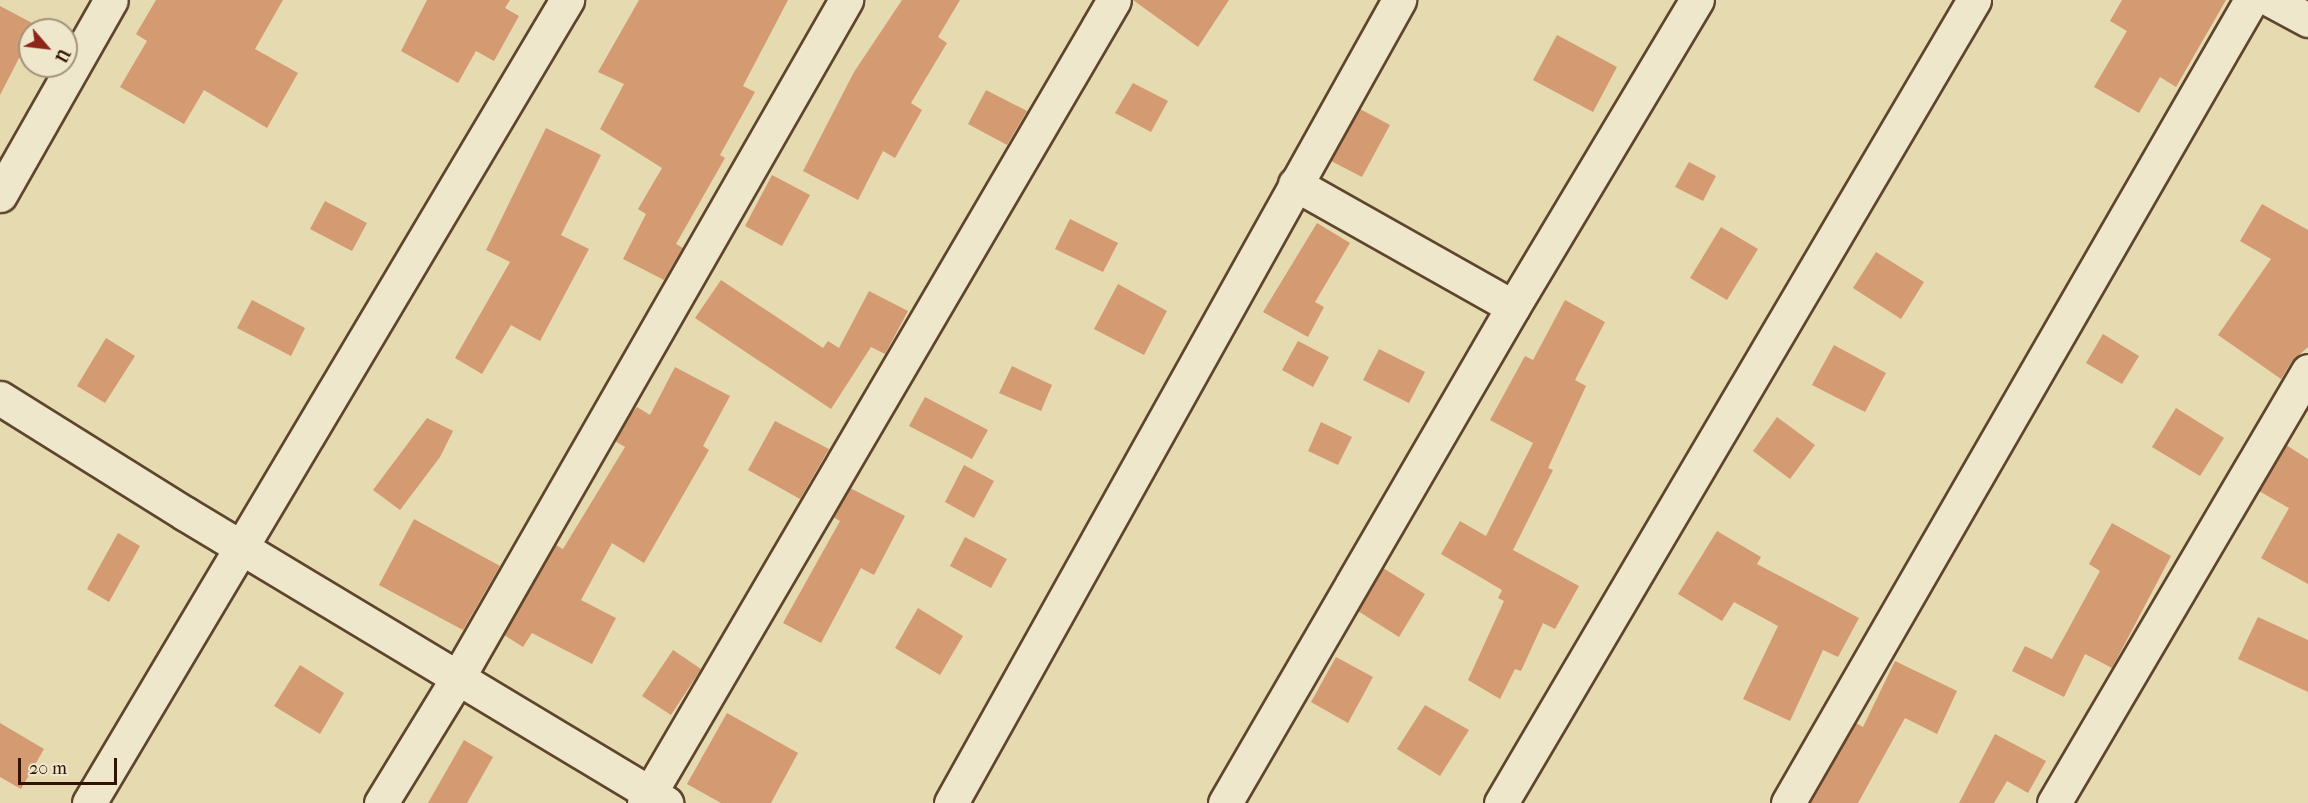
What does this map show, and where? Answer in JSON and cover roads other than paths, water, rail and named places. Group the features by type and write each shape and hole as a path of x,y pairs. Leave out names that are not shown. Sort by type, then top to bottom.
{"street":[{"path":"0,195 111,0"},
{"path":"89,803 567,0"},
{"path":"381,803 457,679 846,0"},
{"path":"0,398 653,799 1114,0"},
{"path":"951,803 1295,184 1400,0"},
{"path":"1225,803 1513,308 1698,0"},
{"path":"1501,803 1974,0"},
{"path":"1788,803 2251,0"},
{"path":"2271,0 2308,20"},
{"path":"1295,184 1513,308"},
{"path":"2054,803 2308,371"}]}
